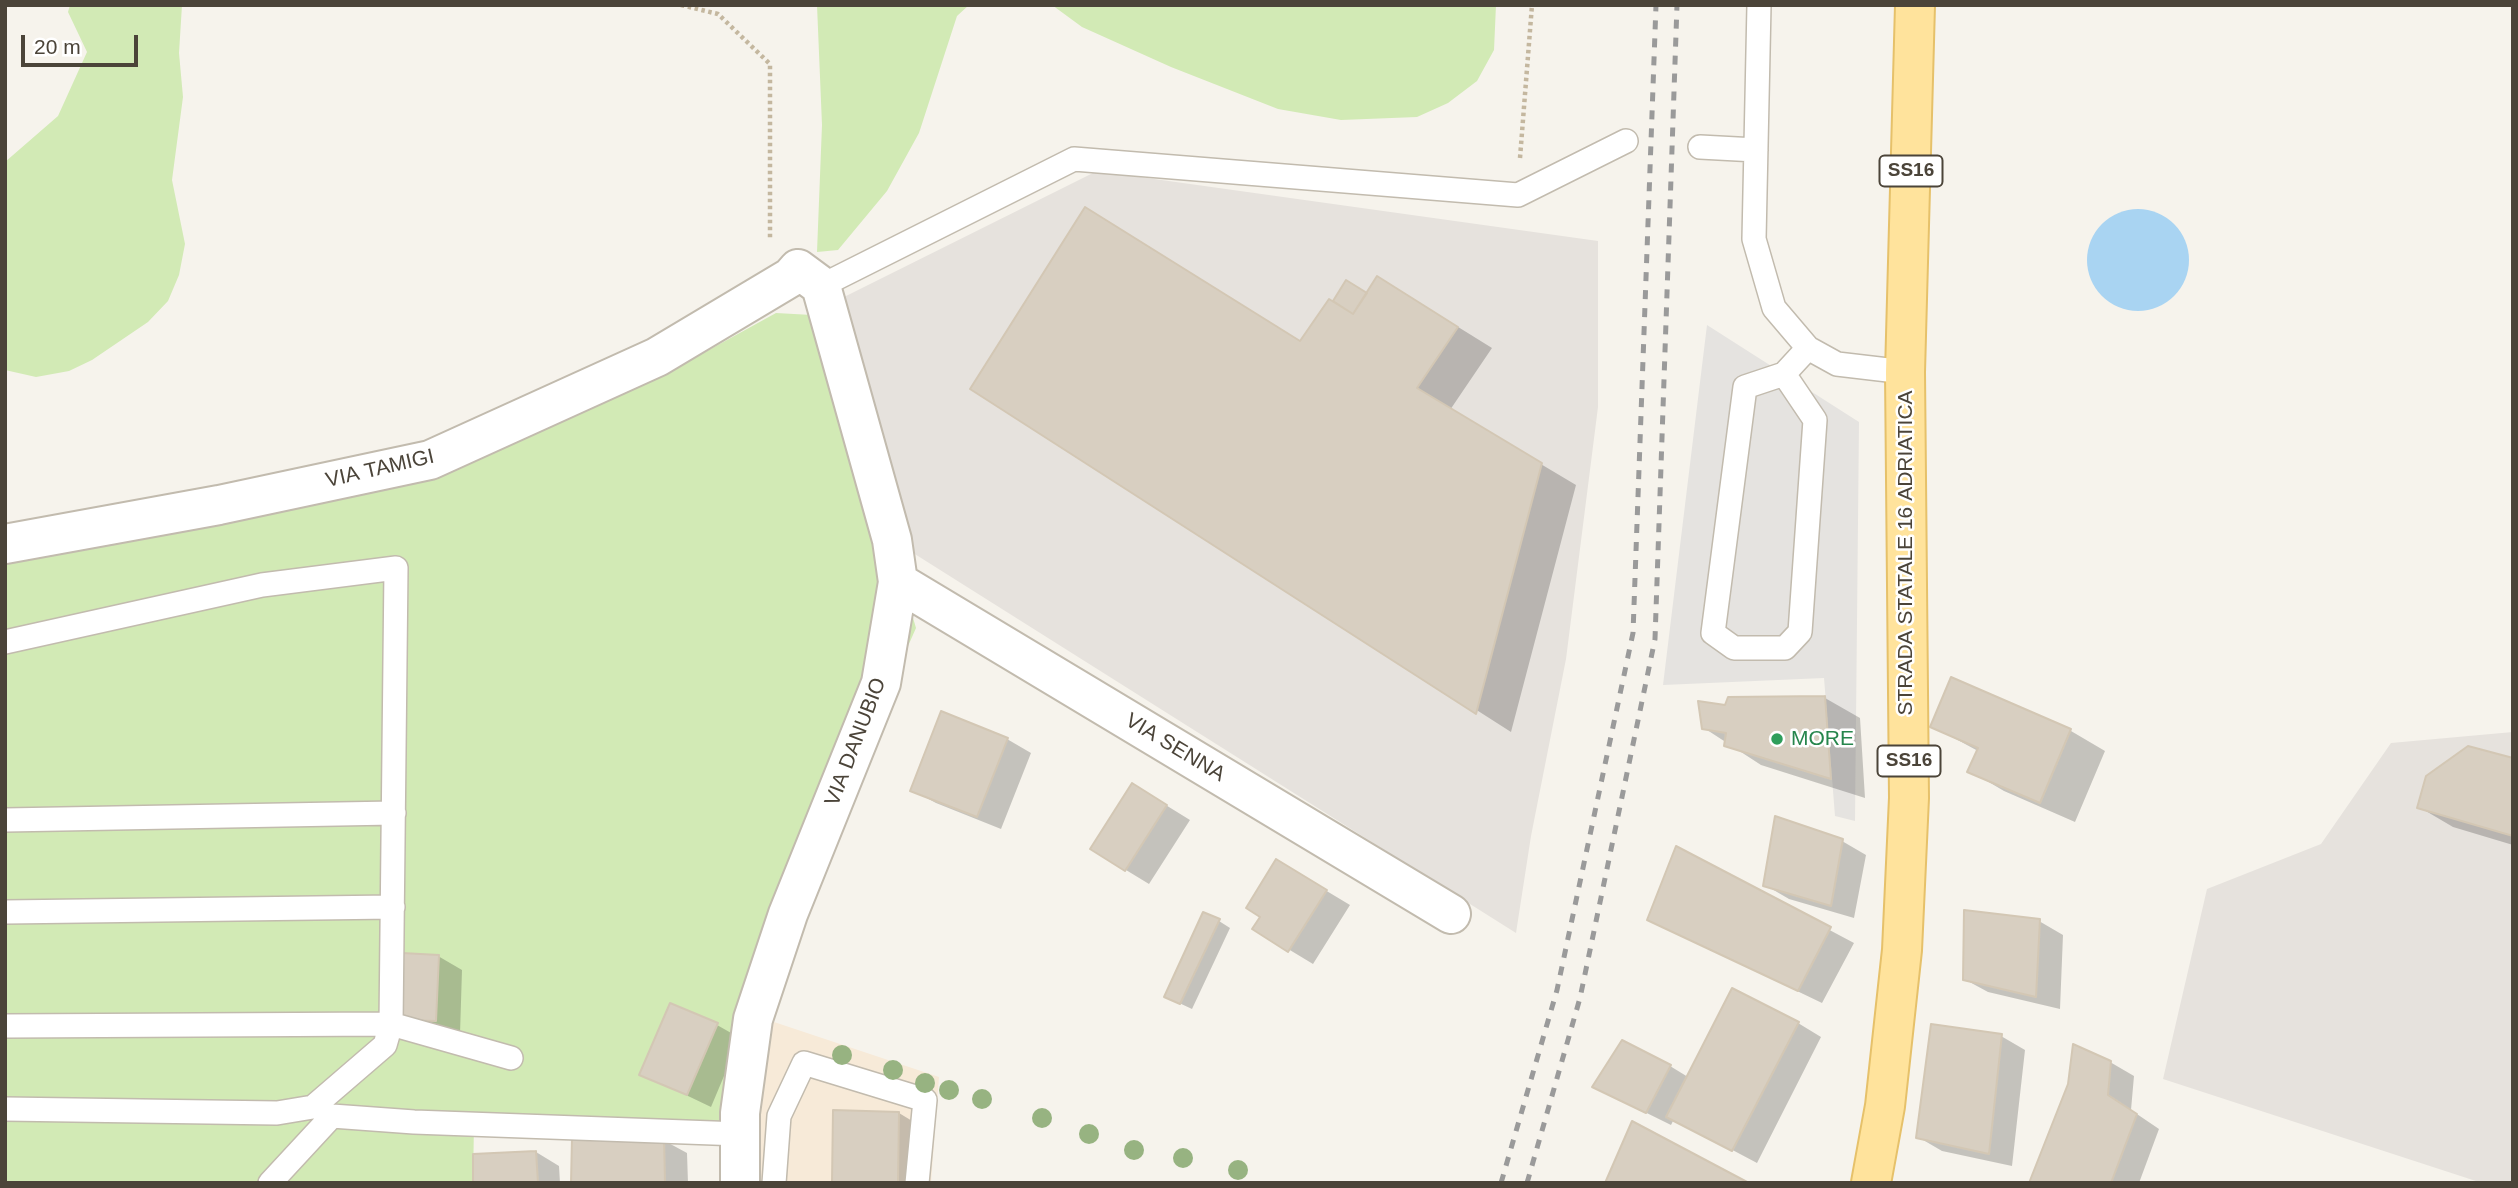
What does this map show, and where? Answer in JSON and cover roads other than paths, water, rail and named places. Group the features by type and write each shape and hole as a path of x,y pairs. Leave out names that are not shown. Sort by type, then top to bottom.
{"main road":[{"name":"STRADA STATALE 16 ADRIATICA","path":"1871,1183 1885,1107 1902,950 1909,798 1906,354 1915,5"}],"street":[{"name":"VIA TAMIGI","path":"5,544 219,505 430,460 657,357 791,278 796,268"},
{"name":"VIA DANUBIO","path":"740,1183 740,1113 753,1019 788,914 881,683 898,582 892,540 796,268"},
{"name":"VIA SENNA","path":"898,582 1451,914"}],"lane":[{"path":"1759,5 1755,239 1774,308 1808,348 1836,364 1906,354"},
{"path":"796,268 1074,159 1518,195 1626,141"},
{"path":"1700,147 1756,150"},
{"path":"1784,374 1815,420 1800,632 1785,648 1734,648 1713,633 1745,387 1784,374 1808,348"},
{"path":"5,642 262,584 396,568 391,1024 385,1045 313,1107 277,1112 5,1109"},
{"path":"5,820 394,813"},
{"path":"5,912 393,907"},
{"path":"5,1026 391,1024 511,1058"},
{"path":"774,1183 779,1116 804,1063 925,1100 917,1183"},
{"path":"270,1183 332,1116 414,1122 740,1134"}],"water":[{"path":"2138,209 2158,213 2174,224 2185,240 2189,260 2185,280 2174,296 2158,307 2138,311 2118,307 2102,296 2091,280 2087,260 2091,240 2102,224 2118,213"}],"railway":[{"path":"1501,1183 1557,990 1633,633 1656,5"},
{"path":"1527,1183 1580,998 1655,639 1677,5"}],"place":[{"name":"MORE","path":"1777,739"}]}
